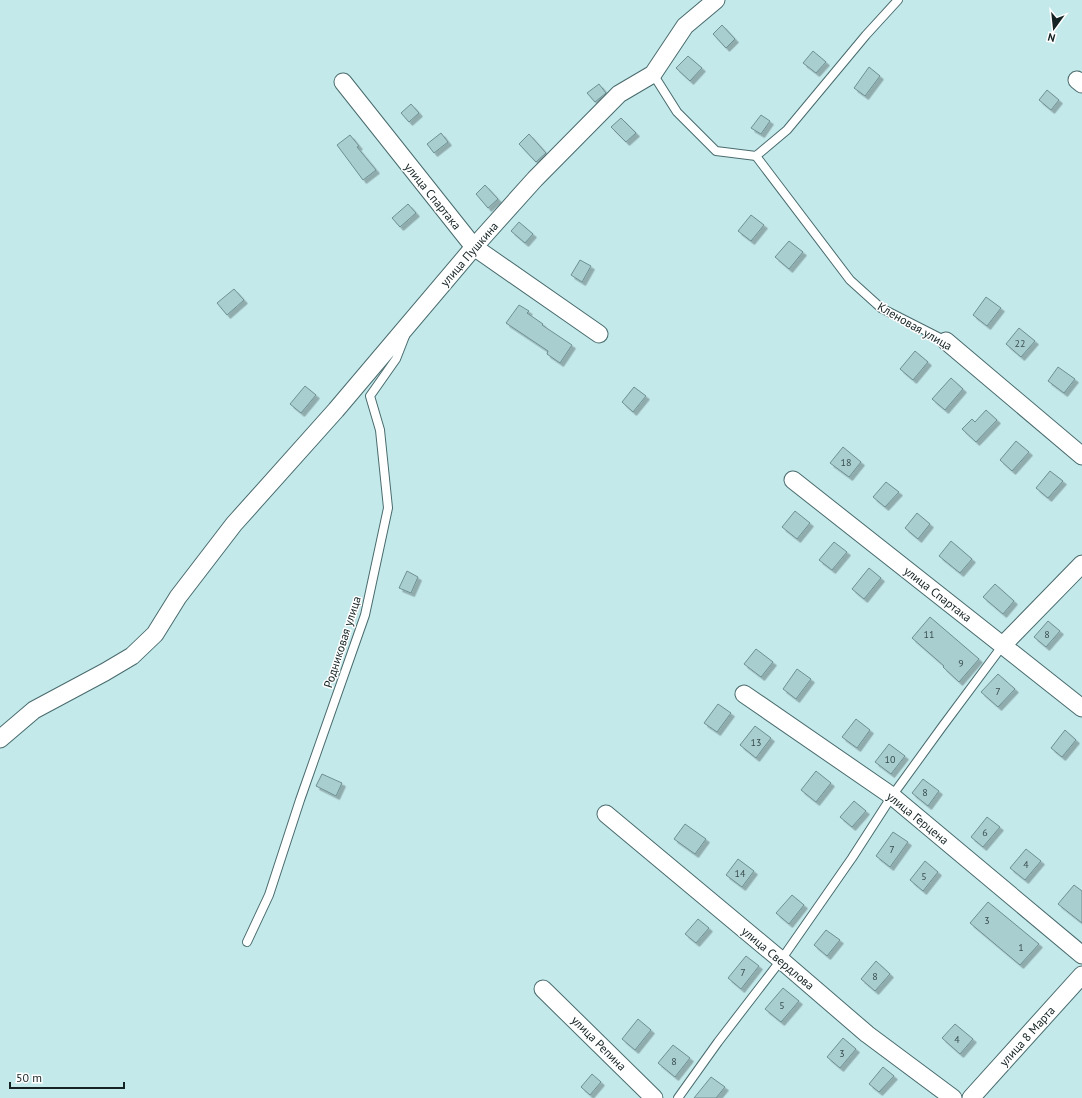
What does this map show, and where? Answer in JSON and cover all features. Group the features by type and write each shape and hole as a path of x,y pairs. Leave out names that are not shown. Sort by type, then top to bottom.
{"street":[{"name":"улица Пушкина","path":"0,739 34,710 132,656 155,634 178,597 234,524 336,410 474,247 535,179 618,94 652,74 685,26 716,0"},
{"name":"улица Спартака","path":"343,82 474,247 599,334"},
{"name":"Кленовая улица","path":"946,341 1082,456"},
{"name":"улица Спартака","path":"793,480 1082,708"},
{"path":"1003,645 1082,564"},
{"name":"улица Герцена","path":"744,694 892,796 1082,954"},
{"name":"улица Свердлова","path":"606,814 867,1034 953,1098"},
{"name":"улица 8 Марта","path":"971,1098 1082,975"},
{"name":"улица Репина","path":"543,989 654,1098"}],"lane":[{"path":"652,74 677,112 716,151 756,156 787,130 866,35 898,0"},
{"name":"Кленовая улица","path":"756,156 850,280 881,308 946,341"},
{"name":"Родниковая улица","path":"247,942 269,895 300,800 365,615 388,508 380,430 370,396 396,359 410,323"},
{"path":"678,1098 718,1042 781,960 852,858 892,796 1003,645"}],"building":[{"path":"722,25 735,39 726,48 713,34"},
{"path":"813,51 826,62 816,73 803,63"},
{"path":"688,56 702,68 690,81 676,68"},
{"path":"869,67 880,76 865,96 854,88"},
{"path":"599,84 606,93 595,102 587,93"},
{"path":"1047,90 1059,100 1051,110 1039,100"},
{"path":"411,104 419,113 409,122 401,113"},
{"path":"761,115 770,121 761,134 751,128"},
{"path":"621,118 636,133 626,142 611,127"},
{"path":"441,133 448,142 434,153 427,144"},
{"path":"529,134 546,153 536,162 519,144"},
{"path":"350,135 359,146 357,147 376,170 363,180 337,145"},
{"path":"485,185 498,199 488,208 476,194"},
{"path":"408,204 416,213 400,227 392,218"},
{"path":"751,215 764,225 751,241 738,231"},
{"path":"519,222 533,234 525,243 511,231"},
{"path":"789,241 803,252 789,269 775,257"},
{"path":"580,260 591,266 582,282 571,275"},
{"path":"234,289 244,300 227,315 217,303"},
{"path":"986,297 1001,308 987,326 973,315"},
{"path":"519,305 529,311 527,313 543,324 542,325 572,345 560,363 547,354 548,351 506,323"},
{"path":"1019,328 1035,341 1021,357 1006,344"},
{"path":"915,351 928,362 913,380 900,369"},
{"path":"1058,367 1075,379 1064,393 1048,381"},
{"path":"951,378 963,389 945,410 932,399"},
{"path":"305,386 316,395 301,413 290,404"},
{"path":"634,387 646,396 633,412 622,402"},
{"path":"986,410 997,420 976,442 962,429 972,419 975,422"},
{"path":"1016,441 1029,452 1012,471 1000,460"},
{"path":"843,447 861,462 849,477 830,463"},
{"path":"1050,471 1063,481 1048,498 1036,488"},
{"path":"886,482 899,492 885,507 873,497"},
{"path":"795,511 810,523 797,539 782,527"},
{"path":"917,513 930,524 918,539 905,528"},
{"path":"951,541 972,559 960,573 939,556"},
{"path":"834,542 847,552 832,570 819,560"},
{"path":"869,568 881,578 864,599 852,589"},
{"path":"407,571 418,577 411,593 399,588"},
{"path":"995,584 1014,601 1003,614 983,597"},
{"path":"930,617 979,659 959,682 943,667 944,666 912,638"},
{"path":"1048,621 1060,631 1046,647 1034,637"},
{"path":"756,649 773,662 761,677 744,664"},
{"path":"797,669 811,679 796,699 783,689"},
{"path":"998,674 1015,689 998,707 981,692"},
{"path":"718,704 731,713 717,732 704,723"},
{"path":"856,719 870,730 857,748 842,737"},
{"path":"755,726 771,738 756,758 740,745"},
{"path":"1065,730 1076,740 1062,757 1051,748"},
{"path":"889,744 905,756 891,774 875,762"},
{"path":"816,771 831,783 816,802 801,790"},
{"path":"322,774 342,783 336,796 316,786"},
{"path":"923,779 939,791 928,806 912,793"},
{"path":"854,801 866,811 852,827 840,817"},
{"path":"987,817 1000,827 983,847 971,837"},
{"path":"685,824 706,839 695,854 674,839"},
{"path":"893,832 908,842 890,867 876,856"},
{"path":"1026,849 1041,861 1025,880 1010,868"},
{"path":"738,859 754,871 742,887 726,875"},
{"path":"925,861 938,872 923,891 910,880"},
{"path":"1074,885 1082,891 1082,923 1058,904"},
{"path":"792,895 804,905 789,924 776,913"},
{"path":"988,902 1039,944 1020,965 970,923"},
{"path":"698,919 709,928 696,943 685,934"},
{"path":"826,930 840,940 827,956 814,945"},
{"path":"746,956 759,966 741,989 728,978"},
{"path":"876,961 890,974 875,991 861,979"},
{"path":"783,988 799,1001 781,1022 765,1009"},
{"path":"638,1019 651,1030 635,1050 622,1039"},
{"path":"955,1024 973,1039 960,1054 942,1038"},
{"path":"843,1038 856,1049 840,1068 827,1057"},
{"path":"673,1045 690,1058 675,1077 658,1063"},
{"path":"883,1067 894,1076 879,1092 869,1084"},
{"path":"592,1074 601,1082 590,1095 581,1087"},
{"path":"711,1077 725,1087 716,1098 694,1098"}]}
